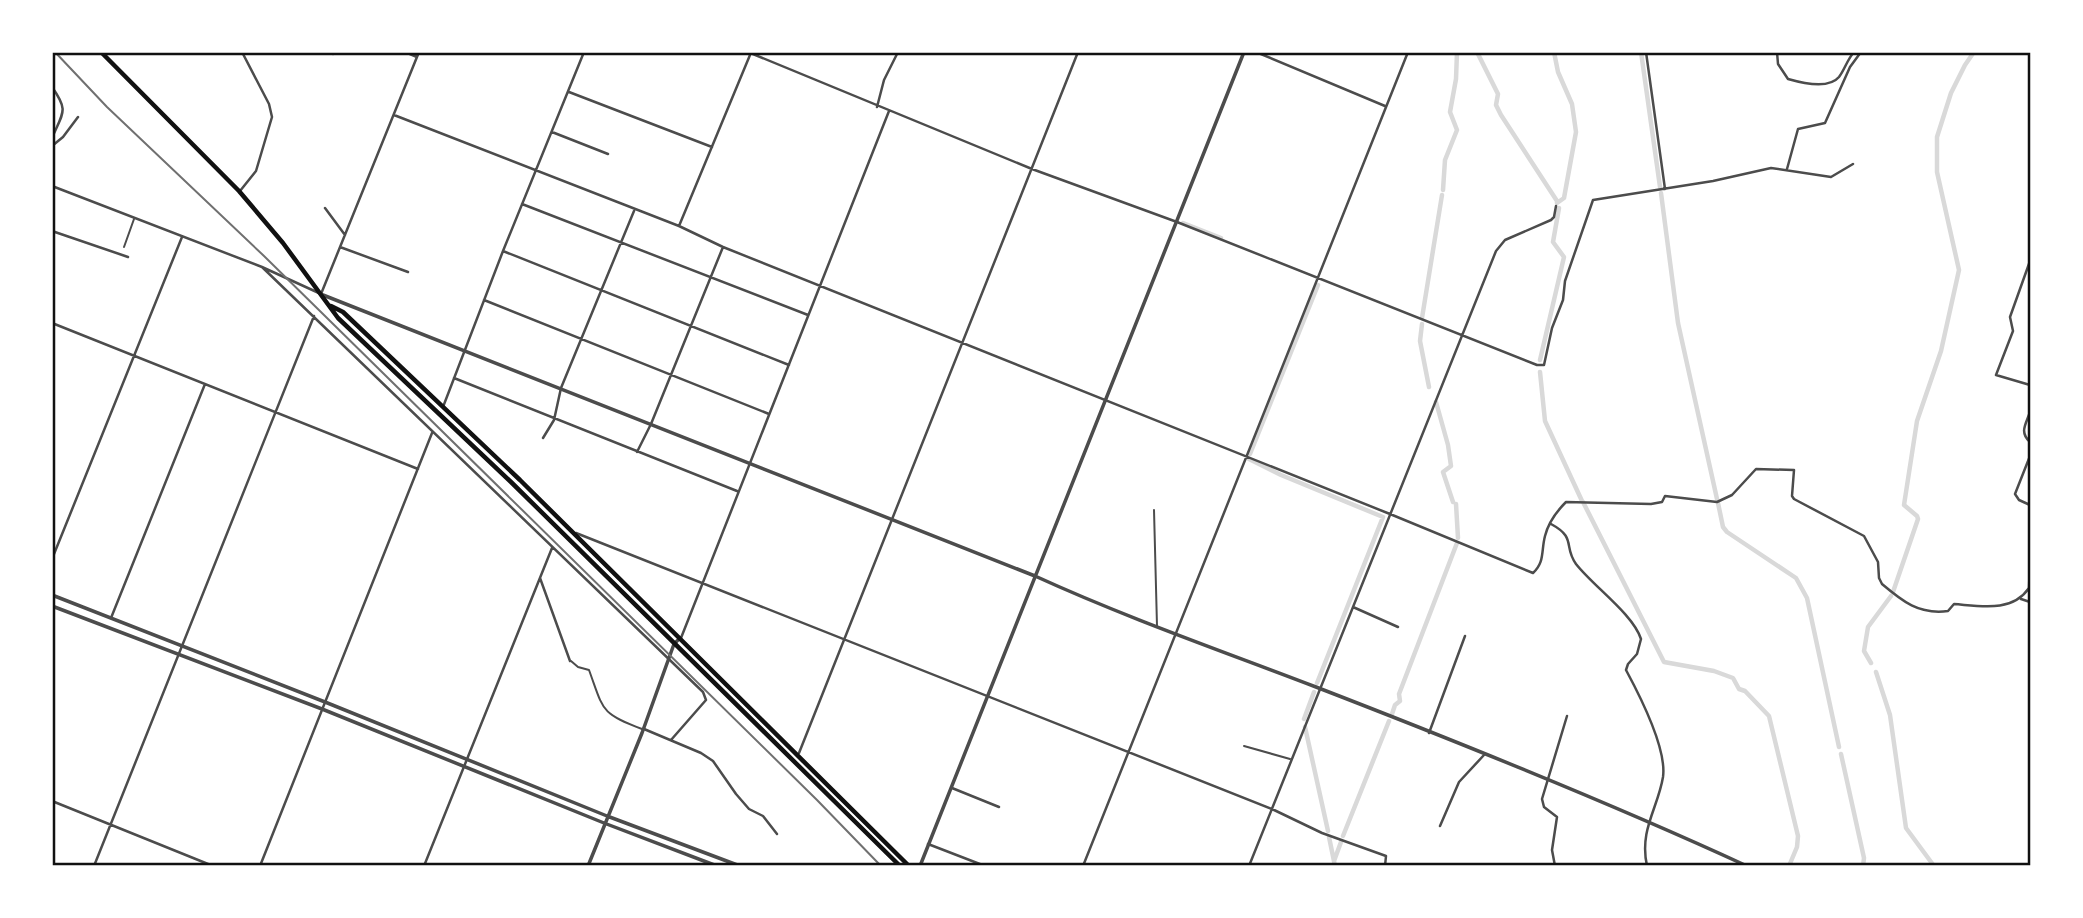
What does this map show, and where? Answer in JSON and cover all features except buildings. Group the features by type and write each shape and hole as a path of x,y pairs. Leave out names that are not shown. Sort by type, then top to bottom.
{"main road":[{"path":"101,52 239,191 283,243 338,318 512,483 900,866"},
{"path":"327,303 343,312 573,532 799,753 909,866"}],"street":[{"path":"239,191 256,171 272,117 269,104 242,52"},
{"path":"321,295 418,55 405,52"},
{"path":"443,407 584,52"},
{"path":"877,107 884,80 898,52"},
{"path":"799,753 1078,52"},
{"path":"920,866 1244,52"},
{"path":"1256,52 1386,106"},
{"path":"1083,866 1408,52"},
{"path":"1646,52 1665,188"},
{"path":"1777,52 1778,64 1788,79 1822,83 1832,82 1838,77 1854,52"},
{"path":"1787,169 1798,129 1825,122 1850,67 1861,52"},
{"path":"679,226 750,53 1032,169 1177,222 1529,363 1544,365 1552,328 1563,300 1565,281 1592,200 1760,170 1787,169 1831,177 1853,164"},
{"path":"52,87 62,100 64,111 52,138"},
{"path":"569,92 712,147"},
{"path":"588,866 889,111"},
{"path":"394,115 679,226 723,247 1523,569 1535,572 1542,561 1544,538 1557,511 1566,502 1651,504 1662,502 1665,496 1717,502 1732,495 1756,469 1794,470 1794,499 1864,536 1878,562 1882,584 1915,609 1941,612 1948,611 1954,604 2000,607 2019,598 2029,588 2031,559"},
{"path":"52,146 63,137 78,117"},
{"path":"552,132 608,154"},
{"path":"52,186 262,267 321,295 1035,576 1157,627 1319,688 1648,820 1747,866"},
{"path":"522,204 808,315"},
{"path":"1249,866 1460,336 1501,243 1550,220 1554,217 1556,206"},
{"path":"325,208 345,235"},
{"path":"543,438 554,420 561,388 635,210"},
{"path":"52,231 128,257"},
{"path":"52,559 183,237"},
{"path":"340,247 408,272"},
{"path":"636,452 651,424 723,247"},
{"path":"503,251 789,365"},
{"path":"2031,261 2010,317 2013,331 1996,375 2031,385"},
{"path":"262,267 703,692 706,700 671,740"},
{"path":"484,300 769,414"},
{"path":"94,866 314,316"},
{"path":"52,323 418,469"},
{"path":"454,378 738,492"},
{"path":"111,618 205,384"},
{"path":"2031,411 2023,430 2025,438 2031,442"},
{"path":"260,866 432,432"},
{"path":"2031,456 2015,494 2018,500 2031,505"},
{"path":"1551,524 1567,536 1575,562 1630,621 1641,639 1637,654 1626,670 1659,745 1663,777 1648,820 1644,850 1647,866"},
{"path":"573,532 1272,809 1322,833 1386,856 1385,866"},
{"path":"424,866 552,548"},
{"path":"540,577 570,661"},
{"path":"52,596 183,645 607,816 740,866"},
{"path":"2019,598 2031,602"},
{"path":"52,606 322,709 717,866"},
{"path":"1352,607 1398,627"},
{"path":"1429,733 1465,636"},
{"path":"1555,866 1552,850 1556,817 1542,804 1546,780 1560,746 1567,716"},
{"path":"643,729 701,753 713,761 749,809 763,816 777,834"},
{"path":"1440,826 1459,782 1484,755"},
{"path":"951,788 999,807"},
{"path":"52,801 213,866"},
{"path":"928,844 985,866"}],"lane":[{"path":"124,247 135,217"},
{"path":"1154,510 1157,627"},
{"path":"570,661 589,670 608,714 643,729"},
{"path":"1244,746 1290,759"}],"waterway":[{"path":"1443,190 1445,160 1457,130 1450,112 1456,79 1457,52"},
{"path":"1477,52 1498,94 1496,105 1501,115 1557,201"},
{"path":"1554,52 1558,72 1572,104 1576,132 1564,198 1557,203"},
{"path":"1641,52 1660,187"},
{"path":"1893,592 1918,519 1904,505 1917,421 1941,351 1959,270 1937,172 1937,137 1951,93 1974,52"},
{"path":"1661,193 1678,323 1717,499"},
{"path":"1422,318 1442,195"},
{"path":"1540,360 1564,257 1553,242 1559,208"},
{"path":"1183,223 1221,238"},
{"path":"1250,454 1318,285"},
{"path":"1422,324 1420,341 1429,387"},
{"path":"1540,372 1545,421 1582,501"},
{"path":"1436,402 1451,466 1443,472 1453,502"},
{"path":"1249,459 1383,517 1317,683"},
{"path":"1583,502 1664,662 1714,671 1733,678 1739,689 1745,691 1769,716 1798,836 1797,847 1789,866"},
{"path":"1718,503 1723,527 1727,532 1796,578 1807,598 1839,747"},
{"path":"1456,504 1458,538"},
{"path":"1392,714 1395,705 1400,701 1399,694 1457,543"},
{"path":"1871,663 1864,651 1868,627 1891,596"},
{"path":"1876,672 1890,715 1906,828 1934,866"},
{"path":"1304,719 1314,692"},
{"path":"1343,836 1389,721"},
{"path":"1305,727 1328,831"},
{"path":"1841,754 1864,858 1863,866"},
{"path":"1329,837 1335,866"},
{"path":"1334,861 1341,842"}],"railway":[{"path":"55,52 107,107 264,256 881,866"}]}
